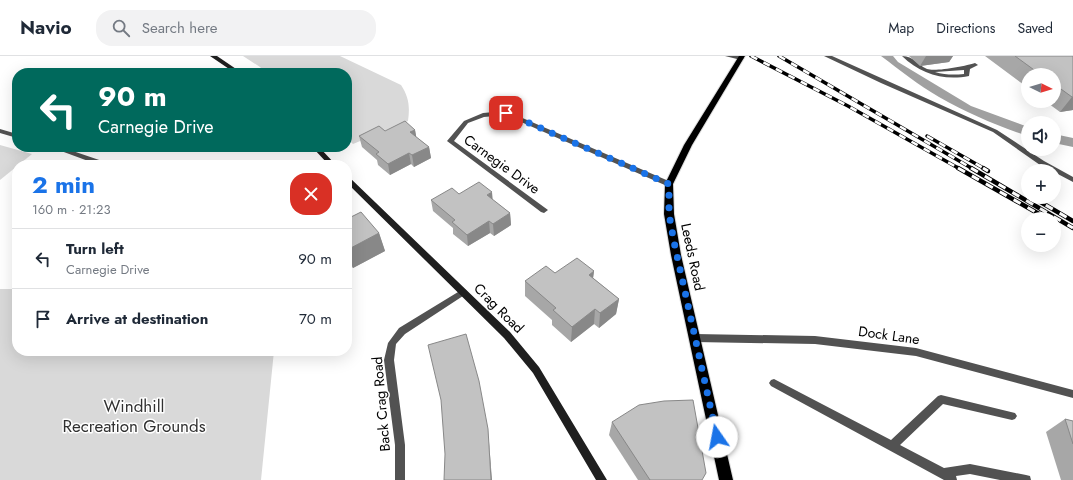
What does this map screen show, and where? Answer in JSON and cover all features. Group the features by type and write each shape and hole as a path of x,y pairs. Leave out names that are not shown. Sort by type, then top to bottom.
{"main road":[{"path":"213,56 231,68"},
{"name":"Leeds Road","path":"726,480 676,256 669,214 669,184 688,145 741,57"},
{"path":"320,152 328,160"},
{"name":"Crag Road","path":"352,184 507,335 536,370 602,480"}],"street":[{"path":"728,56 741,57"},
{"path":"827,56 995,131 1042,163 1073,180"},
{"path":"905,56 925,71 948,77 967,75 967,68 975,65"},
{"name":"Carnegie Drive","path":"544,210 450,141 466,122 483,115 506,113 669,184"},
{"path":"0,131 12,135"},
{"path":"69,152 92,160"},
{"name":"Back Crag Road","path":"400,480 400,445 389,360 392,343 402,331 463,292"},
{"name":"Dock Lane","path":"695,338 815,340 916,352 1073,394"},
{"path":"774,383 943,473 952,480"},
{"path":"892,446 941,398 1012,416"},
{"path":"943,473 970,469 1026,480"}],"green space":[{"path":"243,56 340,56 401,85 408,102 408,121 353,144 352,68 260,67"},
{"path":"0,145 12,148 12,152 25,152 32,154 25,160 12,160 12,170 0,180"},
{"name":"Windhill Recreation Grounds","path":"0,289 12,289 12,356 273,356 261,480 0,480"}],"shaded area":[{"path":"881,56 893,56 898,62 971,106 1021,124 1021,134 982,119 950,103 924,88"},
{"path":"1061,135 1073,138 1073,147 1061,144"}],"building":[{"path":"1015,56 1073,56 1073,97 1061,89 1061,68 1031,68"},
{"path":"405,121 415,130 410,132 429,147 412,155 409,153 388,164 376,154 379,152 359,136 379,126 385,131"},
{"path":"479,182 492,192 487,195 510,213 493,224 489,221 467,235 452,222 455,220 431,200 452,188 459,194"},
{"path":"361,212 379,233 352,247 352,216"},
{"path":"577,258 594,271 589,275 619,299 600,313 595,309 572,327 553,310 556,308 525,281 546,266 555,273"},
{"path":"466,334 479,381 488,429 491,480 444,480 445,454 441,400 428,345"},
{"path":"693,400 706,473 702,480 650,480 612,422 639,405 664,401"},
{"path":"1065,419 1073,421 1073,444"}],"railway":[{"path":"751,56 848,106 960,169"},
{"path":"779,56 973,169"},
{"path":"927,136 985,169"},
{"path":"958,168 1035,212"},
{"path":"971,168 1073,228"},
{"path":"983,168 988,171"},
{"path":"1044,204 1073,221"}],"route":[{"path":"506,113 669,184 669,214 676,256 717,437"}]}
